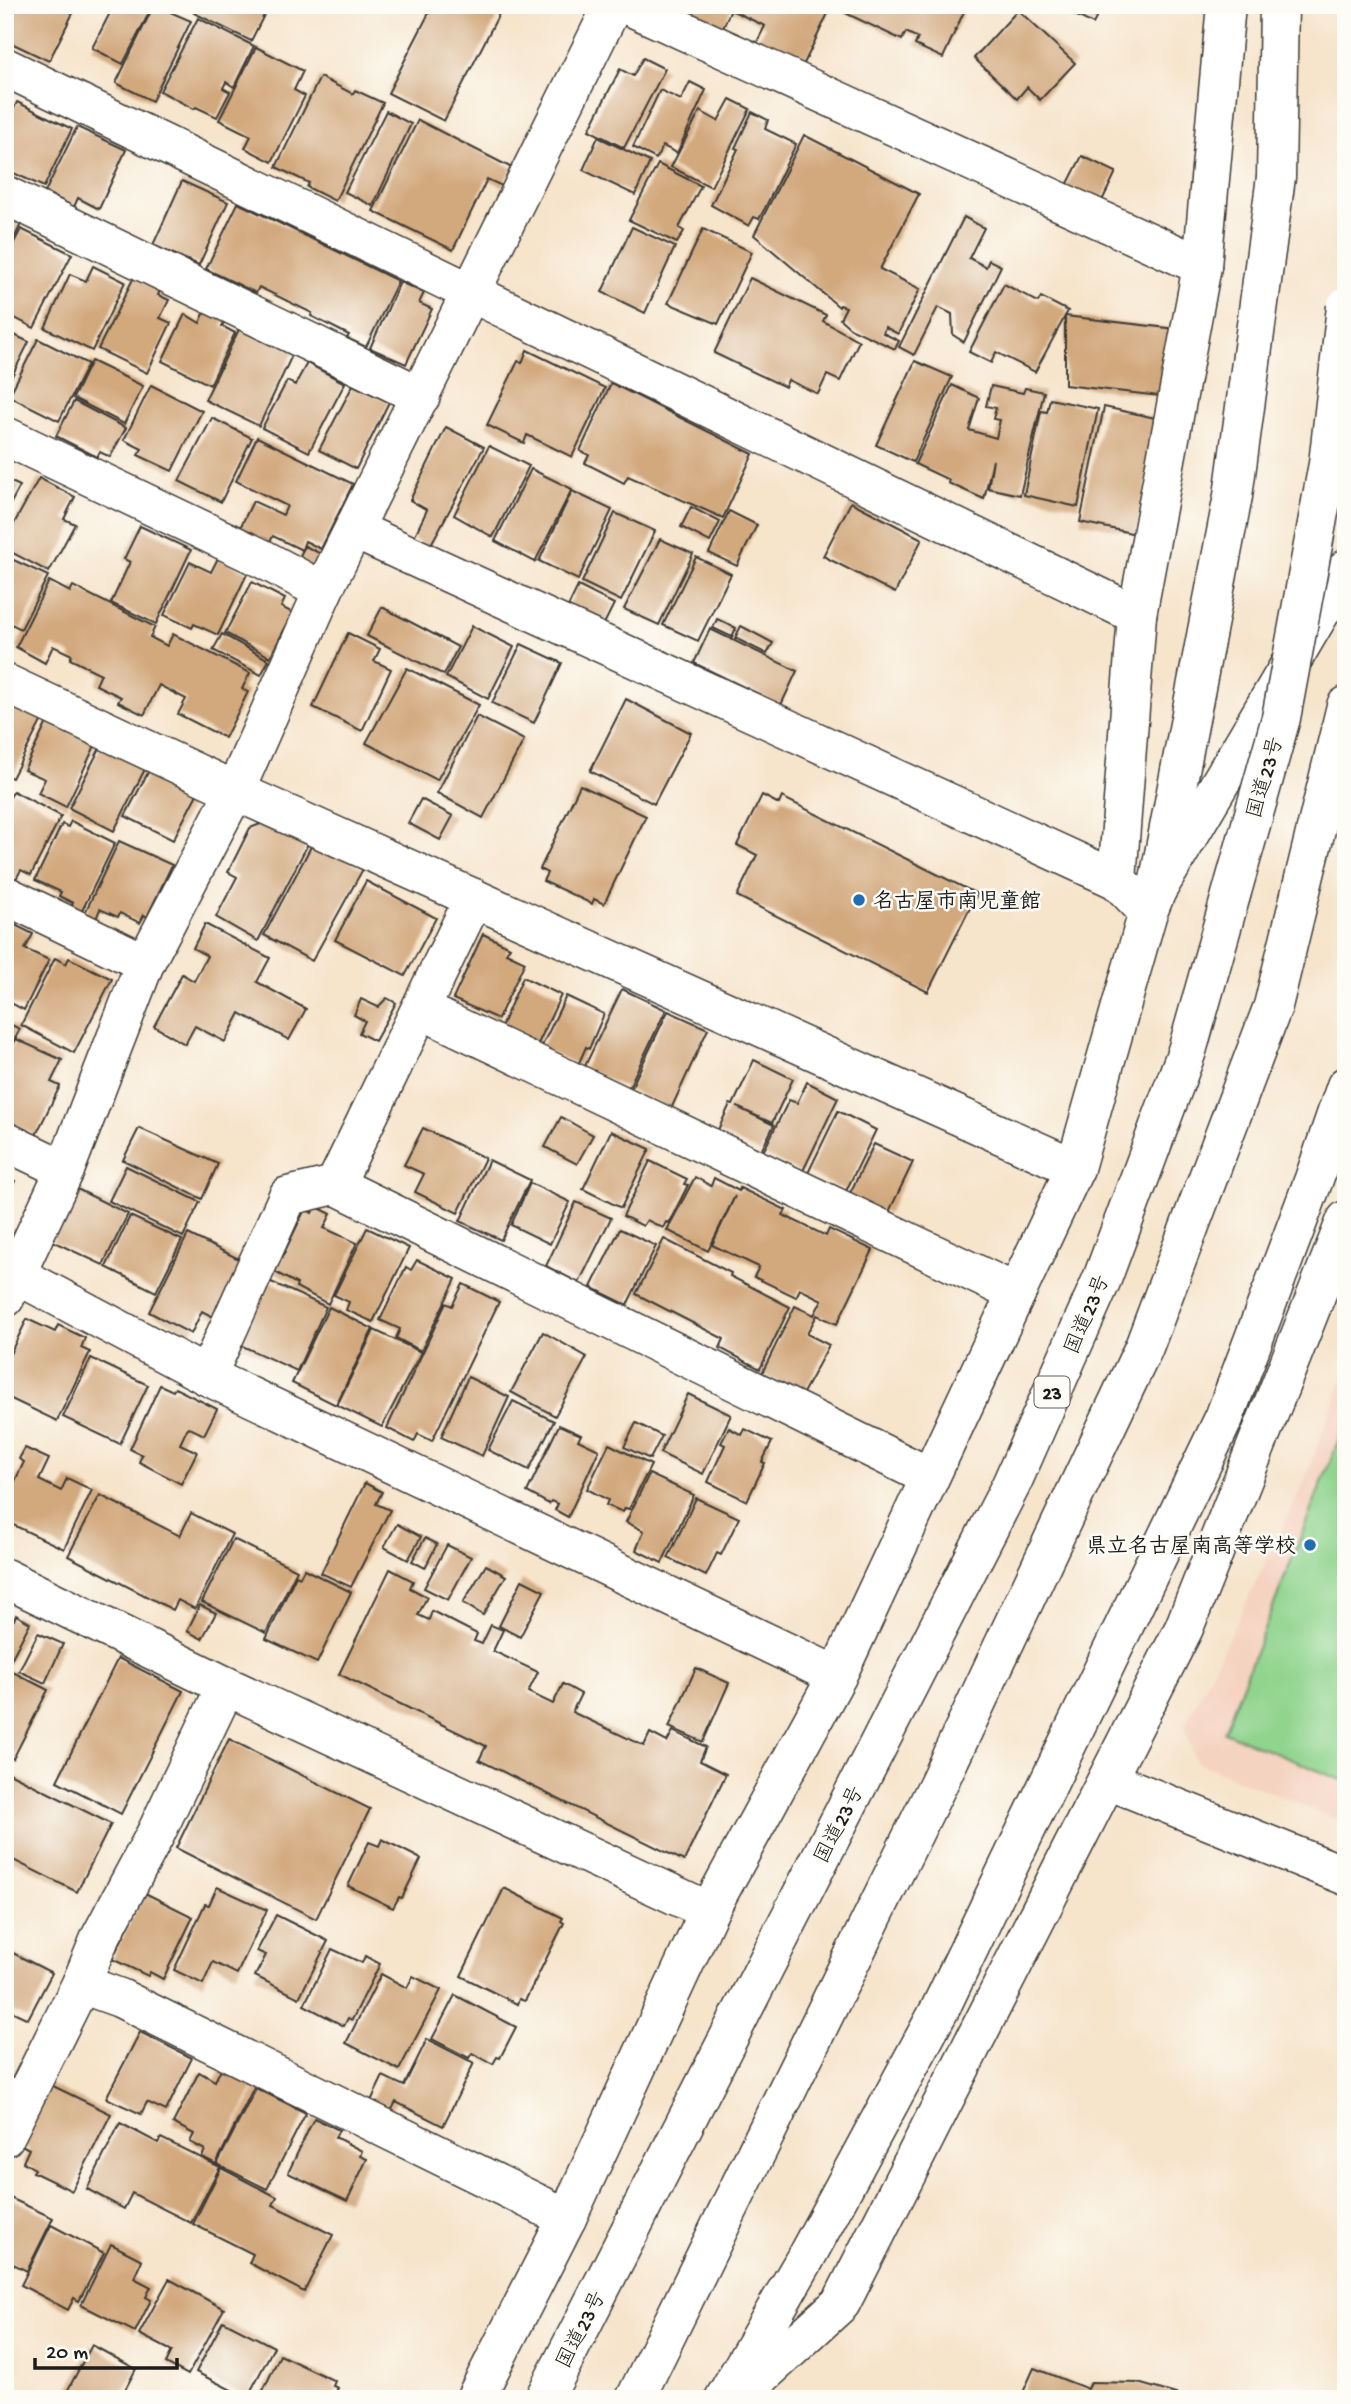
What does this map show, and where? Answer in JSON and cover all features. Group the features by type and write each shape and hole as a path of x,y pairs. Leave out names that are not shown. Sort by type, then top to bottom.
{"main road":[{"path":"613,5 323,591 235,791 145,963 65,1170 11,1286 837,1676"},
{"path":"627,5 1202,266"},
{"path":"1117,880 1137,615 1202,266 1226,5"},
{"path":"475,2399 567,2218 709,1912 837,1676 1074,1168 1152,901 1233,496 1276,177 1279,5"},
{"path":"5,67 1137,615"},
{"path":"5,195 421,396"},
{"name":"国道23号","path":"544,2399 1011,1485 1102,1279 1187,1051 1281,718 1328,464 1346,307"},
{"path":"5,436 263,559 323,591"},
{"path":"355,530 1117,880 1152,901"},
{"path":"1152,901 1346,569"},
{"path":"5,683 235,791 1074,1168"},
{"path":"635,2399 939,1782 1144,1346 1273,1006 1346,705"},
{"path":"5,895 145,963"},
{"path":"335,1185 474,898"},
{"path":"422,1010 1016,1293"},
{"path":"724,2399 805,2259 940,2009 1224,1418 1346,1086"},
{"path":"5,1141 65,1170"},
{"path":"206,1376 288,1196 335,1185 930,1477"},
{"path":"736,2399 841,2303 1184,1628 1346,1220"},
{"path":"5,1578 226,1686 709,1912"},
{"path":"5,2137 81,1984 100,1938 156,1833 226,1686"},
{"path":"1108,1780 1346,1876"},
{"path":"81,1984 120,1998 567,2218"}],"shaded area":[{"name":"県立名古屋南高等学校","path":"1346,1371 1346,1823 1196,1762 1184,1726 1301,1489"}],"green space":[{"path":"1346,1421 1346,1782 1224,1732"}],"building":[{"path":"5,5 77,5 49,61 5,40"},
{"path":"114,5 153,5 123,64 92,48"},
{"path":"154,5 191,21 152,101 116,83"},
{"path":"198,5 264,5 262,9 266,11 251,41 194,13"},
{"path":"433,5 487,5 500,12 444,121 388,93"},
{"path":"673,5 733,5 723,28"},
{"path":"736,5 832,5 802,68 755,46 765,26 733,11"},
{"path":"839,5 967,5 943,58 915,45 918,38 906,32 902,40 837,9"},
{"path":"1055,5 1097,5 1096,7 1101,9 1093,24"},
{"path":"1018,10 1075,63 1040,100 1027,87 1017,99 974,58"},
{"path":"198,18 254,46 234,87 226,82 223,88 230,92 217,117 196,107 194,109 160,91"},
{"path":"256,47 303,71 294,90 305,96 272,162 245,148 251,136 219,120"},
{"path":"643,58 665,69 624,148 589,130 620,69 633,76"},
{"path":"320,77 353,94 355,90 383,103 335,201 307,187 309,183 276,167"},
{"path":"690,82 706,90 677,153 663,146 656,159 633,147 660,90 681,100"},
{"path":"730,99 750,109 711,187 671,167 700,111 718,121"},
{"path":"17,102 72,129 44,187 5,169 5,127"},
{"path":"5,105 11,108 5,121"},
{"path":"386,111 411,124 373,206 345,192"},
{"path":"752,112 768,120 765,129 796,144 759,219 754,217 749,226 711,205 738,149 735,148"},
{"path":"418,120 512,168 502,186 487,179 453,250 373,211"},
{"path":"77,127 126,150 99,209 78,198 74,207 45,192"},
{"path":"804,135 919,194 880,269 920,289 898,334 885,327 883,333 899,341 895,349 850,328 840,319 846,307 839,307 754,235"},
{"path":"598,137 650,162 635,195 583,170"},
{"path":"1082,156 1116,172 1098,209 1063,193"},
{"path":"658,164 701,186 679,228 684,231 677,243 629,220"},
{"path":"182,181 228,202 199,265 153,245"},
{"path":"238,203 398,281 366,347 347,338 349,335 311,316 312,313 259,287 256,293 206,269"},
{"path":"5,216 21,224 5,257"},
{"path":"964,217 984,228 969,258 986,267 989,260 1001,266 964,342 953,335 952,314 938,307 914,355 899,347"},
{"path":"632,227 675,247 645,313 602,292"},
{"path":"21,229 72,254 34,328 5,313 5,260"},
{"path":"703,229 752,252 718,324 668,303"},
{"path":"93,266 125,282 92,351 45,328 70,274 86,281"},
{"path":"134,277 160,290 158,295 169,300 160,318 171,323 147,373 98,349"},
{"path":"750,278 826,315 823,321 859,341 840,381 827,375 818,394 788,380 785,387 714,353"},
{"path":"400,282 424,293 419,303 432,309 406,364 370,348"},
{"path":"1004,284 1038,302 1041,297 1068,311 1035,372 996,352 991,363 969,352"},
{"path":"205,311 225,321 222,326 235,333 210,385 162,361 185,314 200,323"},
{"path":"1065,316 1176,329 1168,397 1065,385"},
{"path":"5,318 11,321 6,331 29,342 9,382 5,380"},
{"path":"241,325 294,351 259,426 205,400"},
{"path":"38,339 88,364 59,421 9,396"},
{"path":"527,350 605,388 572,457 527,435 524,443 487,425 518,361 522,363"},
{"path":"91,361 143,386 124,424 73,398"},
{"path":"915,361 952,377 913,462 876,445"},
{"path":"307,363 345,383 309,452 262,428 287,381 295,385"},
{"path":"611,383 753,454 723,518 628,476 624,483 585,463 589,455 580,451"},
{"path":"151,385 202,411 172,471 138,455 142,449 124,440"},
{"path":"353,385 389,402 356,469 319,450"},
{"path":"952,385 979,398 969,430 996,438 1000,420 993,419 996,408 986,406 991,386 1023,393 1025,388 1044,392 1020,495 988,488 993,460 984,499 915,464"},
{"path":"1050,399 1098,409 1078,507 1024,495 1041,411 1047,412"},
{"path":"74,401 126,428 110,457 100,452 97,457 56,436"},
{"path":"1104,407 1160,419 1136,534 1080,522"},
{"path":"212,418 252,438 221,502 179,481"},
{"path":"446,427 484,447 429,548 413,539 427,510 410,500"},
{"path":"257,437 353,484 321,549 305,541 302,550 273,536 268,546 238,532 253,501 283,515 287,506 236,481"},
{"path":"489,446 529,466 493,537 454,515"},
{"path":"531,469 572,489 535,562 495,541"},
{"path":"39,478 75,497 64,519 75,524 49,572 5,549 5,540"},
{"path":"5,479 20,486 5,514"},
{"path":"572,491 612,510 578,580 539,561"},
{"path":"851,502 922,539 895,593 823,556"},
{"path":"691,507 720,522 710,542 681,527"},
{"path":"729,511 757,525 737,566 709,553"},
{"path":"615,513 655,531 621,601 582,582"},
{"path":"140,526 191,550 156,624 111,603 130,562 124,559"},
{"path":"660,539 693,554 659,625 624,609"},
{"path":"305,546 323,555 319,564 304,569 295,565"},
{"path":"5,556 48,576 21,629 5,621"},
{"path":"696,557 731,574 698,641 663,625"},
{"path":"218,558 248,572 218,635 194,624 192,628 164,615 190,562 211,572"},
{"path":"49,581 70,592 73,586 155,627 150,637 167,646 173,634 250,673 242,689 248,692 225,738 178,714 186,699 159,685 144,715 118,702 121,697 96,685 101,674 70,659 72,655 53,646 45,663 16,647"},
{"path":"252,582 285,599 281,607 293,613 270,657 225,633"},
{"path":"578,586 614,604 602,628 566,611"},
{"path":"382,607 458,647 444,675 367,636"},
{"path":"717,619 736,628 732,637 713,628"},
{"path":"472,626 514,647 488,699 446,677"},
{"path":"741,626 773,643 767,654 735,638"},
{"path":"710,629 797,671 781,705 694,663"},
{"path":"348,633 380,649 374,661 391,669 362,731 313,707"},
{"path":"222,634 269,660 261,675 213,650"},
{"path":"521,644 562,663 534,723 492,703"},
{"path":"407,668 479,705 437,780 366,743"},
{"path":"5,693 45,714 12,778 5,775"},
{"path":"626,699 691,733 654,804 590,771"},
{"path":"52,712 100,735 66,807 38,793 45,779 24,770"},
{"path":"477,716 524,740 483,818 437,793"},
{"path":"101,746 152,755 114,831 69,808"},
{"path":"153,763 197,794 173,840 125,816"},
{"path":"580,785 646,816 604,904 594,899 592,904 543,881 547,873 540,869"},
{"path":"13,791 61,816 31,875 21,870 16,879 5,873 5,808"},
{"path":"762,795 779,804 782,797 977,894 928,992 737,896 757,855 737,845"},
{"path":"421,799 453,816 440,840 408,823"},
{"path":"271,820 310,840 258,941 216,917 237,877 228,872 250,828"},
{"path":"71,821 115,843 79,917 69,912 73,903 59,896 61,892 35,880 62,824 68,827"},
{"path":"119,841 172,865 147,917 144,915 140,923 120,913 118,917 100,909 94,924 82,919"},
{"path":"314,841 363,869 312,961 264,935"},
{"path":"366,881 436,918 405,976 335,940"},
{"path":"5,920 33,934 25,949 49,960 24,1010 5,1000"},
{"path":"205,924 270,958 257,982 306,1009 289,1040 240,1013 225,1042 195,1026 185,1044 154,1026 182,974 194,981 207,956 193,948"},
{"path":"483,934 510,947 506,953 525,962 498,1019 453,999"},
{"path":"55,958 66,964 69,958 112,979 74,1053 21,1025"},
{"path":"523,977 561,995 537,1046 500,1029"},
{"path":"622,989 666,1010 628,1089 584,1068"},
{"path":"566,996 604,1014 589,1049 586,1047 578,1065 541,1048"},
{"path":"387,998 396,1003 375,1041 359,1033 365,1021 354,1015 361,999 378,1007"},
{"path":"668,1011 708,1029 671,1109 630,1090"},
{"path":"5,1022 20,1029 5,1057"},
{"path":"16,1039 62,1060 51,1082 60,1086 36,1135 5,1120 5,1061"},
{"path":"754,1060 793,1079 772,1123 737,1107 774,1125 760,1153 717,1132"},
{"path":"807,1082 838,1098 802,1173 762,1154 789,1100 797,1103"},
{"path":"838,1111 876,1130 846,1191 808,1173"},
{"path":"561,1117 593,1135 577,1164 545,1147"},
{"path":"139,1128 218,1164 202,1199 123,1160"},
{"path":"423,1128 485,1158 458,1213 415,1192 424,1174 404,1165"},
{"path":"611,1131 650,1149 621,1208 583,1189"},
{"path":"874,1144 913,1162 888,1214 849,1195"},
{"path":"489,1160 530,1180 501,1240 460,1221"},
{"path":"650,1161 687,1179 684,1184 688,1185 669,1223 666,1222 663,1228 647,1220 643,1226 623,1216"},
{"path":"126,1166 200,1202 183,1237 109,1201"},
{"path":"5,1176 15,1181 5,1198"},
{"path":"695,1177 711,1186 714,1178 739,1191 740,1188 786,1210 783,1215 826,1236 829,1229 873,1250 837,1324 817,1315 807,1334 829,1345 802,1395 762,1373 795,1306 814,1315 822,1300 800,1289 796,1297 754,1277 759,1267 712,1245 735,1196 708,1251 667,1230"},
{"path":"530,1183 570,1202 550,1244 511,1225"},
{"path":"77,1189 128,1214 103,1265 52,1241"},
{"path":"576,1202 611,1218 579,1283 546,1266"},
{"path":"315,1206 331,1214 324,1228 357,1243 328,1304 275,1272 305,1209 312,1213"},
{"path":"130,1216 182,1240 156,1292 106,1267"},
{"path":"367,1228 409,1248 373,1322 346,1310 349,1302 334,1295"},
{"path":"620,1229 656,1246 627,1305 591,1287"},
{"path":"188,1234 243,1261 217,1319 202,1311 191,1334 149,1312"},
{"path":"664,1239 790,1307 760,1369 720,1348 724,1339 636,1294"},
{"path":"417,1260 456,1279 421,1351 396,1338 400,1329 380,1320 406,1267 411,1270"},
{"path":"269,1281 326,1307 297,1371 240,1345"},
{"path":"463,1284 499,1302 432,1441 418,1434 414,1442 387,1428 446,1303 452,1306"},
{"path":"329,1307 373,1329 336,1405 292,1383"},
{"path":"27,1319 55,1332 58,1325 85,1338 81,1348 90,1352 57,1421 5,1396 5,1364"},
{"path":"374,1330 421,1352 382,1427 337,1405"},
{"path":"543,1332 587,1357 555,1416 511,1392"},
{"path":"91,1358 148,1385 120,1444 63,1417"},
{"path":"468,1377 509,1397 482,1456 441,1437"},
{"path":"160,1385 173,1391 175,1388 217,1409 204,1435 188,1427 180,1444 197,1452 181,1484 139,1462 142,1455 130,1449"},
{"path":"688,1394 731,1415 703,1474 660,1453"},
{"path":"513,1401 554,1421 529,1470 488,1450"},
{"path":"636,1423 662,1436 650,1459 624,1447"},
{"path":"559,1425 581,1435 578,1440 599,1450 568,1517 555,1510 558,1504 551,1501 549,1504 527,1492"},
{"path":"729,1428 742,1435 745,1429 772,1442 747,1501 708,1482 725,1445 721,1443"},
{"path":"609,1444 651,1465 629,1509 625,1508 623,1512 606,1505 608,1500 587,1489"},
{"path":"25,1448 49,1459 39,1480 61,1491 67,1478 92,1490 64,1549 5,1521 5,1502 24,1462 19,1459"},
{"path":"649,1474 694,1495 662,1563 636,1550 644,1531 626,1522"},
{"path":"365,1483 382,1492 376,1504 390,1510 351,1587 321,1573"},
{"path":"100,1495 180,1536 191,1513 232,1534 195,1609 178,1600 173,1610 68,1556"},
{"path":"696,1498 739,1518 721,1555 717,1553 706,1576 668,1558"},
{"path":"397,1524 421,1537 408,1560 384,1547"},
{"path":"425,1538 437,1544 425,1568 412,1561"},
{"path":"233,1539 297,1570 266,1633 202,1602"},
{"path":"447,1545 471,1557 448,1600 424,1588"},
{"path":"486,1565 506,1576 483,1615 463,1603"},
{"path":"304,1569 351,1592 317,1663 266,1639 296,1575 300,1577"},
{"path":"390,1569 413,1581 410,1588 427,1597 418,1615 429,1620 432,1611 477,1634 474,1641 482,1644 491,1625 503,1630 493,1651 538,1672 528,1692 553,1704 563,1684 581,1694 572,1712 644,1746 650,1733 667,1742 673,1731 706,1747 700,1761 726,1774 684,1861 479,1760 486,1746 339,1674"},
{"path":"522,1580 544,1591 520,1637 499,1626"},
{"path":"200,1605 216,1613 202,1639 187,1631"},
{"path":"16,1615 30,1623 5,1671 5,1616 14,1620"},
{"path":"38,1633 63,1644 45,1683 19,1671"},
{"path":"118,1658 183,1691 121,1814 57,1781"},
{"path":"696,1668 729,1683 703,1742 669,1727"},
{"path":"9,1670 48,1690 13,1759 5,1755 5,1678"},
{"path":"229,1739 370,1809 316,1919 176,1848"},
{"path":"5,1771 111,1824 77,1892 5,1856"},
{"path":"382,1839 421,1859 402,1898 399,1897 393,1908 348,1886 369,1842 379,1846"},
{"path":"217,1887 267,1910 237,1974 213,1962 203,1984 174,1970 205,1904 209,1905"},
{"path":"504,1888 563,1918 561,1921 564,1923 525,2001 519,1999 517,2004 461,1976"},
{"path":"145,1893 193,1917 163,1979 150,1972 148,1976 112,1959"},
{"path":"276,1915 328,1941 299,1998 255,1976 266,1955 257,1951"},
{"path":"5,1949 52,1973 28,2019 5,2008"},
{"path":"332,1949 362,1963 365,1956 380,1964 352,2020 348,2018 344,2026 304,2005"},
{"path":"381,1974 407,1988 413,1976 441,1990 399,2070 346,2043"},
{"path":"455,1995 516,2027 500,2058 497,2057 493,2064 472,2053 469,2058 432,2039"},
{"path":"140,2032 192,2058 166,2111 147,2102 141,2114 106,2098"},
{"path":"427,2039 474,2063 443,2126 396,2102 390,2113 370,2103 383,2076 404,2086"},
{"path":"221,2069 255,2085 216,2164 202,2157 205,2150 190,2142 194,2134 173,2123 199,2072 215,2081"},
{"path":"49,2084 111,2114 72,2191 33,2172 35,2169 23,2162 29,2149 18,2143"},
{"path":"256,2088 306,2113 267,2189 217,2164"},
{"path":"314,2118 339,2130 335,2137 362,2151 360,2156 367,2159 347,2201 288,2173"},
{"path":"120,2123 158,2143 161,2138 220,2167 191,2223 132,2193 124,2209 87,2189"},
{"path":"221,2168 277,2197 273,2205 333,2235 304,2292 249,2263 253,2254 193,2224"},
{"path":"8,2197 53,2218 27,2271 5,2260 5,2202"},
{"path":"51,2225 104,2253 79,2301 74,2298 68,2310 21,2285"},
{"path":"111,2244 142,2260 134,2278 151,2287 146,2297 151,2300 135,2332 81,2305"},
{"path":"169,2279 224,2309 188,2375 166,2363 172,2351 139,2334"},
{"path":"223,2321 274,2347 247,2398 196,2372"},
{"path":"92,2345 136,2369 120,2399 72,2399 65,2395"},
{"path":"280,2355 335,2381 333,2386 338,2388 332,2399 259,2399"},
{"path":"1034,2368 1088,2389 1091,2382 1138,2383 1193,2399 1020,2399"}],"place":[{"name":"名古屋市南児童館","path":"859,900"},
{"name":"県立名古屋南高等学校","path":"1310,1545"}]}
